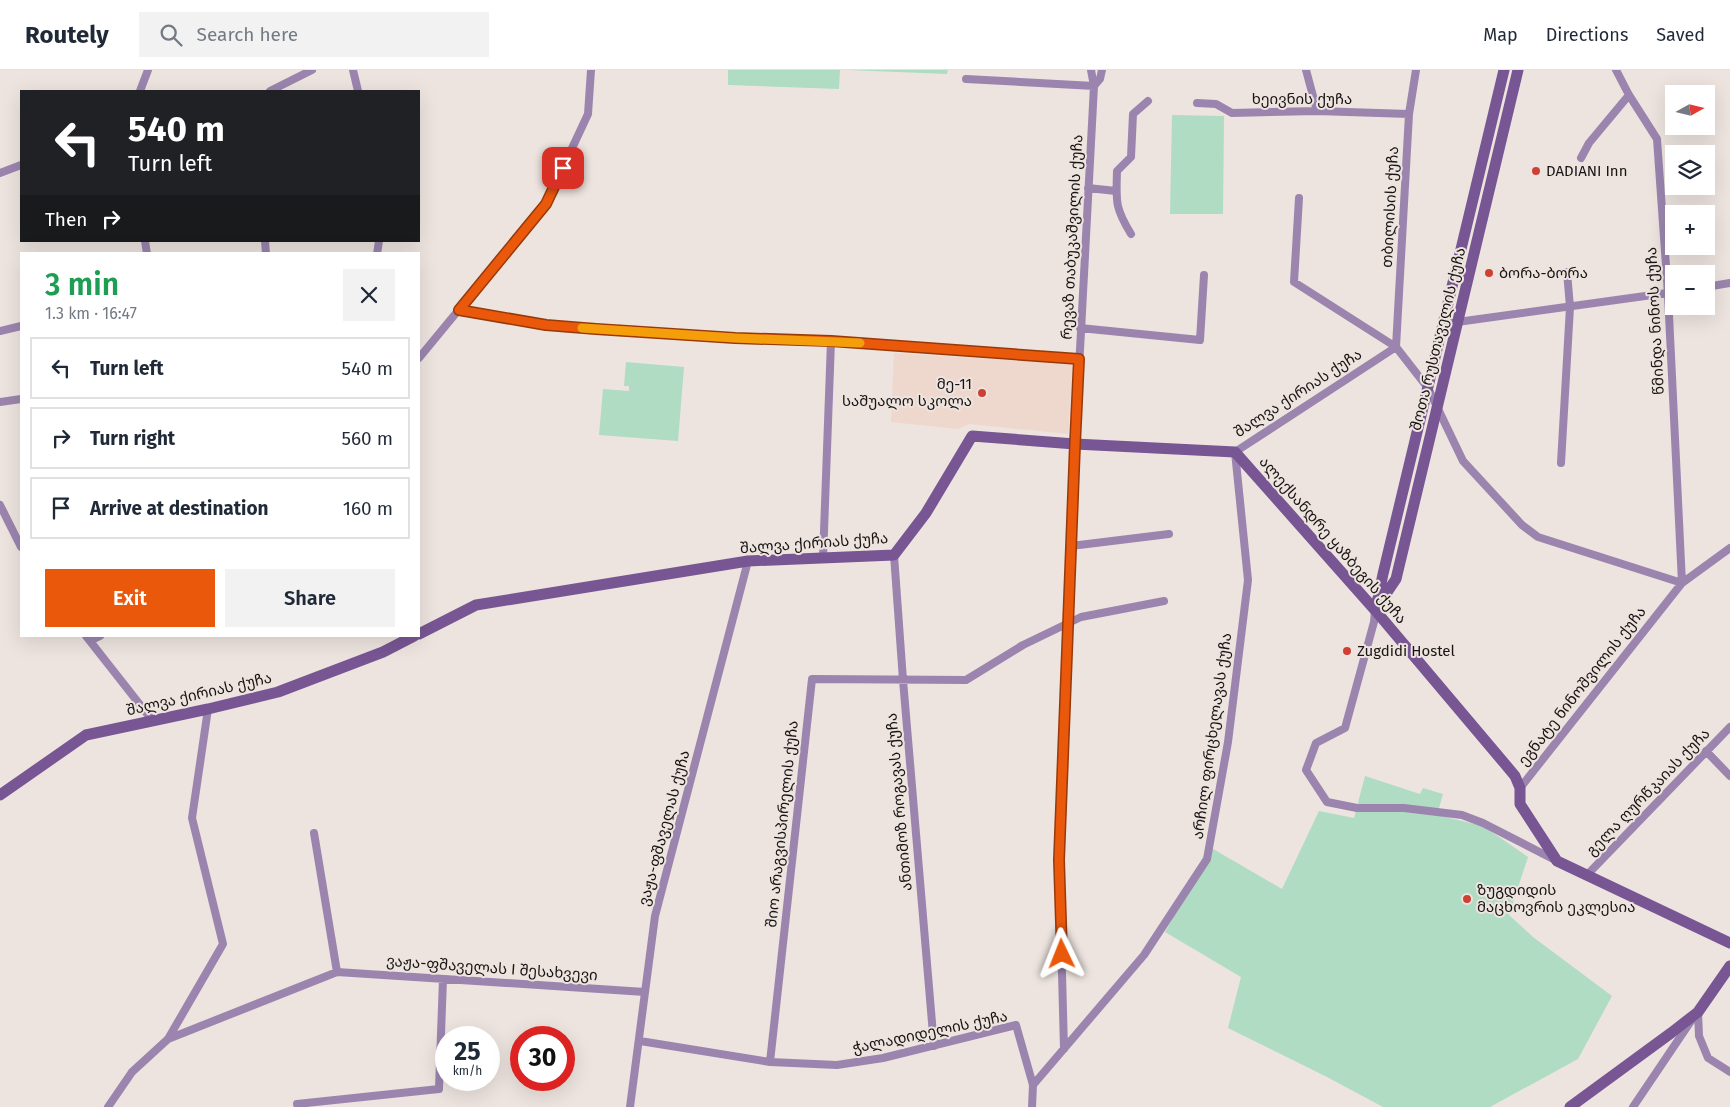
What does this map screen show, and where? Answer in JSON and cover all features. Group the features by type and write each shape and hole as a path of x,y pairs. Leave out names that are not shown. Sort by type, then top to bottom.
{"street":[{"path":"140,90 148,70"},
{"path":"272,90 312,70"},
{"path":"353,70 358,90"},
{"path":"420,357 546,204 588,114 591,70"},
{"name":"რევაზ თაბუკაშვილის ქუჩა","path":"1064,1048 1059,860 1080,328 1094,86 1092,70"},
{"name":"რევაზ თაბუკაშვილის ქუჩა","path":"1094,86 1100,79 1102,70"},
{"path":"1306,70 1317,111"},
{"name":"თბილისის ქუჩა","path":"1396,347 1409,114 1416,70"},
{"name":"შოთა რუსთაველის ქუჩა","path":"1504,70 1382,574 1376,610 1345,728 1316,743 1306,770 1327,802 1352,808 1404,808 1462,815 1483,823 1557,861"},
{"name":"შოთა რუსთაველის ქუჩა","path":"1376,610 1396,578 1518,70"},
{"name":"წმინდა ნინოს ქუჩა","path":"1616,70 1629,95 1657,139 1668,265"},
{"path":"966,79 1094,86"},
{"path":"1581,158 1589,143 1629,95"},
{"path":"1131,234 1117,208 1117,171 1132,157 1133,114 1148,101"},
{"name":"ხეივნის ქუჩა","path":"1197,103 1216,104 1232,112 1317,111 1409,114"},
{"path":"0,173 20,165"},
{"path":"1088,188 1116,191"},
{"path":"1299,198 1294,282 1396,347 1428,388 1463,461 1522,526 1538,537 1682,583"},
{"path":"1561,463 1570,307 1567,272"},
{"path":"1080,328 1200,340 1204,275"},
{"path":"1715,285 1730,282"},
{"path":"1443,324 1457,324 1665,294"},
{"path":"459,310 546,325 596,329 735,338 831,341 1079,359"},
{"name":"წმინდა ნინოს ქუჩა","path":"1672,315 1682,583"},
{"path":"0,330 20,326"},
{"path":"823,558 831,341"},
{"name":"შალვა ქირიას ქუჩა","path":"420,633 476,604 748,561 894,555 926,512 972,436 1075,444 1235,452 1396,347"},
{"path":"0,402 20,399"},
{"name":"ალექსანდრე ყაზბეგის ქუჩა","path":"1235,452 1376,610 1515,776 1520,788"},
{"name":"არჩილ ფირცხელავას ქუჩა","path":"1033,1085 1144,955 1186,894 1207,859 1228,742 1248,580 1235,452"},
{"path":"0,505 18,534"},
{"path":"1071,546 1169,534"},
{"name":"ეგნატე ნინოშვილის ქუჩა","path":"1557,861 1520,804 1520,788 1682,583 1730,548"},
{"name":"ანთიმოზ როგავას ქუჩა","path":"894,555 934,1046"},
{"name":"ვაჟა-ფშაველას ქუჩა","path":"630,1107 655,916 748,561"},
{"path":"903,680 966,680 1024,645 1056,630 1068,622 1081,617 1164,601"},
{"name":"შალვა ქირიას ქუჩა","path":"0,795 86,735 278,692 383,652 412,637"},
{"path":"88,639 152,720"},
{"name":"შიო არაგვისპირელის ქუჩა","path":"770,1062 812,678 903,680"},
{"path":"108,1107 132,1072 168,1038 223,944 192,818 208,709"},
{"name":"გელა ღურწკაიას ქუჩა","path":"1586,876 1730,727"},
{"path":"1706,751 1730,776"},
{"path":"314,833 337,972"},
{"path":"1557,861 1730,943"},
{"path":"1633,1107 1730,967"},
{"name":"ვაჟა-ფშაველას I შესახვევი","path":"168,1038 337,972 645,992"},
{"path":"297,1104 439,1089 443,979"},
{"path":"1698,1012 1699,1036 1708,1058 1730,1072"},
{"path":"1570,1107 1698,1012"},
{"name":"ჭალადიდელის ქუჩა","path":"640,1041 770,1062 837,1065 884,1058 1016,1025 1033,1085"},
{"path":"1032,1107 1033,1085"}],"shaded area":[{"name":"მე-11 საშუალო სკოლა","path":"894,353 1073,364 1068,434 969,424 958,429 891,422"}],"green space":[{"path":"728,70 840,70 839,89 728,85"},
{"path":"848,70 948,70 947,74"},
{"path":"1172,115 1224,116 1223,214 1170,214"},
{"path":"626,362 684,367 678,441 599,435 603,389 629,391 629,386 624,386"},
{"path":"1365,776 1420,794 1423,788 1443,794 1437,815 1483,826 1528,857 1509,915 1533,937 1612,996 1578,1059 1490,1107 1383,1107 1228,1028 1241,977 1165,932 1188,891 1208,846 1282,889 1319,811 1354,818"}],"slow traffic":[{"path":"582,328 735,338 860,343"}],"place":[{"name":"DADIANI Inn","path":"1536,171"},
{"name":"ბორა-ბორა","path":"1489,273"},
{"name":"მე-11 საშუალო სკოლა","path":"982,393"},
{"name":"Zugdidi Hostel","path":"1347,651"},
{"name":"ზუგდიდის მაცხოვრის ეკლესია","path":"1467,899"}],"route":[{"path":"563,168 546,204 459,310 546,325 596,329 735,338 831,341 1079,359 1059,860 1062,954"}]}
